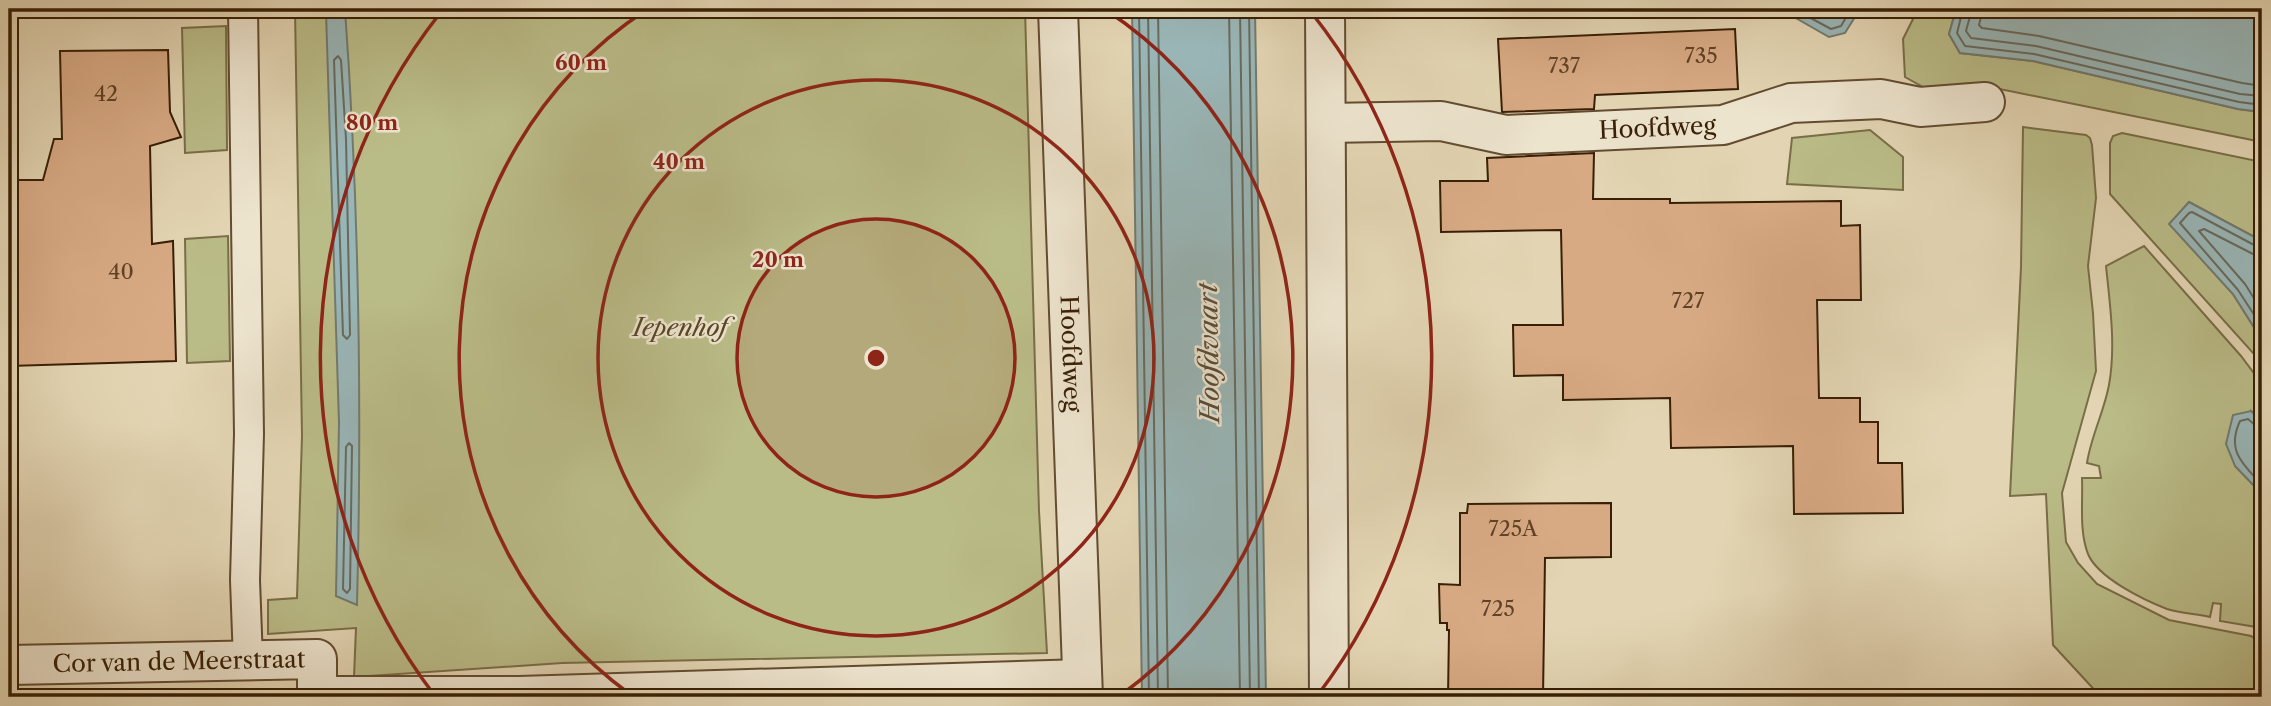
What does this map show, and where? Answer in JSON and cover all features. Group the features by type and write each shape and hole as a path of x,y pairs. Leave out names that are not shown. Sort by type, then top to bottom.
{"street":[{"name":"Hoofdweg","path":"1058,9 1083,686"},
{"path":"1325,9 1329,697"},
{"name":"Hoofdweg","path":"1327,122 1441,121 1506,135 1723,125 1791,103 1881,99 1920,107 1985,102"},
{"name":"Cor van de Meerstraat","path":"9,665 317,659 317,694"}],"lane":[{"path":"243,9 249,434 245,580 248,661"},
{"name":"Cor van de Meerstraat","path":"317,694 1083,686"}],"green space":[{"name":"Iepenhof","path":"295,9 1025,9 1039,511 1047,653 562,663 354,677 356,628 268,634 268,600 297,598 302,436"},
{"path":"1918,9 1944,9 1955,13 1949,34 1960,53 2033,61 2238,109 2262,112 2262,142 1985,86 1923,87 1905,77 1903,39"},
{"path":"226,26 227,150 185,153 182,28"},
{"path":"2023,127 2086,135 2092,145 2096,198 2088,266 2096,371 2062,493 2066,542 2078,563 2097,584 2169,620 2251,636 2262,642 2262,697 2101,697 2053,645 2046,494 2010,496 2021,267"},
{"path":"1870,130 1903,157 1903,190 1787,184 1792,138"},
{"path":"2122,133 2262,162 2262,241 2189,202 2170,224 2233,294 2262,340 2262,363 2110,194 2110,143 2113,136"},
{"path":"228,236 230,361 187,363 185,239"},
{"path":"2144,246 2241,356 2262,384 2262,422 2251,411 2235,466 2262,494 2262,628 2220,621 2221,604 2213,603 2210,617 2167,609 2146,600 2111,580 2101,571 2093,563 2085,545 2082,526 2082,478 2101,478 2099,466 2087,463 2107,395 2111,370 2112,326 2106,266"}],"water":[{"path":"345,9 358,307 357,605 336,596 339,423 326,12"},
{"name":"Hoofdvaart","path":"1132,9 1255,9 1266,697 1142,697"},
{"path":"1780,9 1860,9 1845,33 1829,37"},
{"path":"1959,9 2262,9 2262,112 2238,109 2033,61 1960,53 1949,34 1955,13"},
{"path":"2189,202 2262,241 2262,340 2233,294 2169,224"},
{"path":"2251,411 2262,422 2262,494 2235,466 2226,444 2233,415"}],"building":[{"path":"1735,29 1738,89 1595,95 1594,109 1502,112 1498,39"},
{"path":"168,50 170,112 181,137 150,146 152,244 173,241 176,361 9,366 9,180 43,180 54,139 62,139 60,51"},
{"path":"1594,153 1593,199 1670,199 1670,203 1841,201 1841,226 1860,225 1861,300 1817,300 1819,398 1860,398 1860,422 1878,422 1878,463 1902,463 1903,513 1794,514 1793,446 1671,448 1670,398 1563,400 1563,375 1514,376 1513,325 1563,325 1561,230 1441,232 1440,181 1488,181 1487,158"},
{"path":"1611,503 1611,557 1545,558 1543,697 1448,697 1449,630 1447,623 1440,623 1439,584 1460,585 1460,513 1467,513 1468,504"}]}
